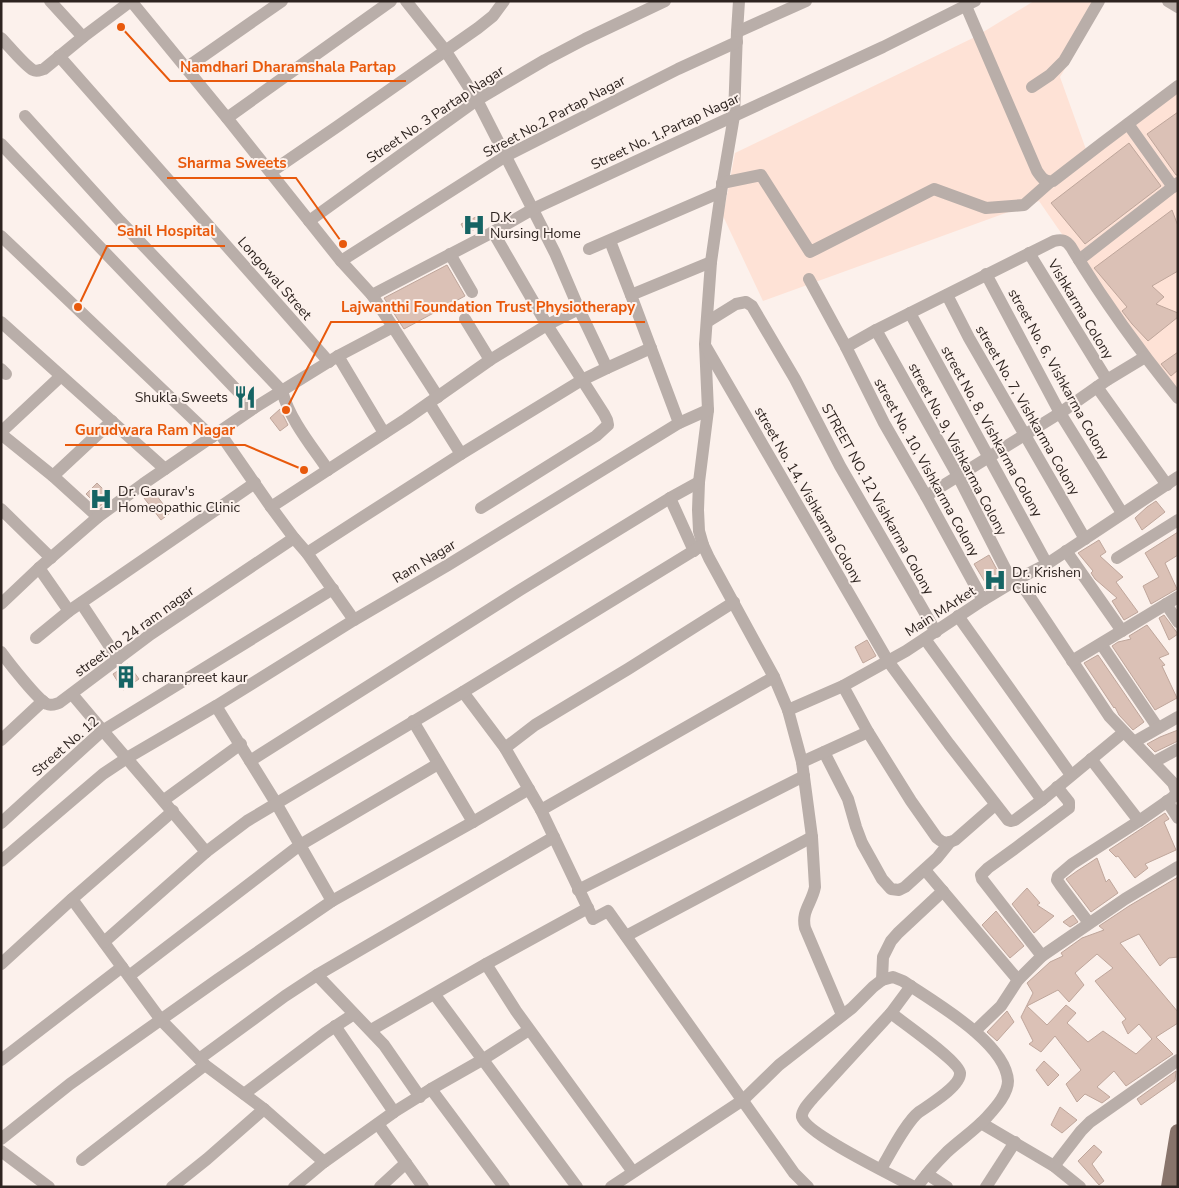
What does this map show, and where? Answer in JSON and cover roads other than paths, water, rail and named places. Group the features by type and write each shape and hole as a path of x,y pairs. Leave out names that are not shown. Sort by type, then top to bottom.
{"main road":[{"path":"1169,1187 1178,1132"}],"street":[{"path":"50,1 83,36"},
{"path":"1,38 32,70 38,71 44,69 83,36 131,1 341,261 372,295 393,327 461,454"},
{"path":"186,68 282,1"},
{"path":"227,118 391,1"},
{"path":"406,1 445,50 477,100 555,253 607,368"},
{"path":"271,172 493,16 504,1"},
{"name":"Street No. 3 Partap Nagar","path":"309,221 477,100 584,39 665,1"},
{"path":"699,548 699,482 708,410 706,322 711,262 734,116 739,1"},
{"name":"Street No.2 Partap Nagar","path":"341,261 506,156 678,69 806,1"},
{"path":"1032,87 1050,75 1064,61 1099,1"},
{"path":"1168,1 1178,7"},
{"path":"970,4 1038,171 1042,178 1050,182"},
{"name":"Street No. 1,Partap Nagar","path":"372,295 533,209 883,47 970,4"},
{"name":"Longowal Street","path":"59,56 333,359 384,433"},
{"path":"589,249 722,188 761,175 810,252 934,189 986,208 1024,205 1050,182 1178,86"},
{"path":"26,116 120,222 282,391 292,416 328,470"},
{"path":"1079,260 1176,185 1128,124"},
{"path":"1,144 254,408"},
{"path":"481,508 596,436 608,425 597,403 547,325 493,232"},
{"path":"1,236 215,435 254,483 354,620"},
{"path":"846,347 986,274 1061,239 1067,242 1145,357 1178,398"},
{"path":"610,241 679,422"},
{"name":"Vishkarma Colony","path":"1029,253 1102,384 1167,485"},
{"path":"450,254 472,292"},
{"path":"631,295 711,262"},
{"name":"street No. 6, Vishkarma Colony","path":"986,274 1060,412 1122,513"},
{"name":"street No. 10, Vishkarma Colony","path":"809,279 884,423 983,600"},
{"name":"street No. 7, Vishkarma Colony","path":"947,294 969,338 1084,539"},
{"name":"STREET NO. 12 Vishkarma Colony","path":"706,322 736,304 746,302 752,306 795,379 930,635 1042,800"},
{"path":"271,507 384,433 490,360 547,325 579,309"},
{"name":"street No. 8, Vishkarma Colony","path":"910,313 1047,564"},
{"path":"465,319 490,360"},
{"path":"1,322 165,469"},
{"path":"1,604 50,558 98,517 165,469 254,408 333,359 393,327"},
{"name":"street No. 9, Vishkarma Colony","path":"876,330 1015,581 1109,716 1176,787 1175,795 1167,801"},
{"name":"street No. 14, Vishkarma Colony","path":"705,344 888,661 1008,820 1015,820 1042,800"},
{"path":"307,554 461,454 582,380 651,348"},
{"path":"926,496 1145,357"},
{"path":"61,376 1,433 53,476 98,517"},
{"name":"Ram Nagar","path":"1,861 103,774 127,758 448,565 679,422 708,410"},
{"path":"53,476 112,422"},
{"name":"Main MArket","path":"788,710 843,686 888,661 983,600 1047,564 1178,477"},
{"path":"250,761 503,600 699,482"},
{"path":"36,638 69,611 254,483"},
{"path":"670,498 699,548 734,602 774,677 788,710 802,762 812,837 815,887 803,917 804,924 842,1015"},
{"path":"1,509 50,558"},
{"path":"1117,558 1178,520"},
{"name":"street no 24 ram nagar","path":"43,702 48,705 54,705 65,700 151,634 294,538"},
{"path":"104,942 206,852 248,821 699,548"},
{"path":"1066,551 1122,631"},
{"path":"39,568 69,611"},
{"name":"Street No. 12","path":"1,823 102,731 333,589"},
{"path":"1072,661 1178,597"},
{"path":"505,748 535,725 734,602"},
{"path":"81,603 118,658"},
{"path":"1166,604 1178,622"},
{"path":"958,616 1071,775"},
{"path":"1101,644 1158,728"},
{"path":"1,740 43,702 4,662"},
{"path":"541,810 774,677"},
{"path":"843,686 868,732 906,794 941,842 955,840 995,805"},
{"path":"463,692 505,748 529,789 594,919 608,911 794,1173 808,1187"},
{"path":"72,694 102,731 164,800 206,852"},
{"path":"216,706 241,744 332,900"},
{"path":"1134,742 1178,717"},
{"path":"413,721 473,822"},
{"path":"802,762 868,732"},
{"path":"1042,800 1124,732"},
{"path":"164,800 241,744"},
{"path":"1154,762 1178,749"},
{"path":"824,752 848,799 862,843 882,879 888,886 899,890 905,887 943,852 950,842"},
{"path":"1091,759 1139,821"},
{"path":"1,1060 126,972 300,845 438,764"},
{"path":"578,890 804,776"},
{"path":"1042,956 981,877 988,868 1069,808 1069,802 1057,787"},
{"path":"1,1139 70,1084 332,900 529,789"},
{"path":"1089,923 1060,886 1057,880 1058,876 1072,864 1167,801 1178,818"},
{"path":"1,964 173,811"},
{"path":"82,1160 285,996 554,837"},
{"path":"626,936 812,837"},
{"path":"975,1032 1001,1006 1018,980 1042,956 1125,899 1178,867"},
{"path":"925,870 1018,980"},
{"path":"882,980 883,957 892,941 898,933 943,891"},
{"path":"72,899 161,1020 202,1062 264,1109 324,1162"},
{"path":"371,1030 588,908"},
{"path":"486,964 529,1030 633,1172"},
{"path":"317,976 371,1030 390,1053 420,1097"},
{"path":"611,1187 743,1100 779,1065 852,1008 873,987 882,980 894,977 911,986 964,1022 975,1032 998,1056 1005,1069 1008,1082 1005,1094 987,1117 948,1152 916,1187 834,1145 806,1124 802,1117 802,1113 813,1098 891,1013 911,986"},
{"path":"435,995 577,1187"},
{"path":"881,1169 914,1117 942,1097 959,1079 960,1075 960,1070 943,1053 891,1013"},
{"path":"244,1094 354,1014"},
{"path":"335,1026 394,1112"},
{"path":"294,1187 324,1162 394,1112 529,1030"},
{"path":"1054,1166 1090,1122 1178,1060"},
{"path":"431,1089 504,1187"},
{"path":"172,1187 264,1109"},
{"path":"981,1123 1054,1166 1080,1187"},
{"path":"378,1124 423,1187"},
{"path":"986,1187 1015,1142"},
{"path":"1,1151 49,1187"},
{"path":"380,1187 406,1163"},
{"path":"927,1174 947,1187"}],"place":[{"name":"Namdhari Dharamshala Partap","path":"121,27"},
{"name":"D.K. Nursing Home","path":"474,225"},
{"name":"Sharma Sweets","path":"343,244"},
{"name":"Sahil Hospital","path":"78,307"},
{"name":"Shukla Sweets","path":"245,397"},
{"name":"Lajwanthi Foundation Trust Physiotherapy","path":"286,410"},
{"name":"Gurudwara Ram Nagar","path":"304,470"},
{"name":"Dr. Gaurav's Homeopathic Clinic","path":"101,499"},
{"name":"Dr. Krishen Clinic","path":"995,580"},
{"name":"charanpreet kaur","path":"126,677"}]}
